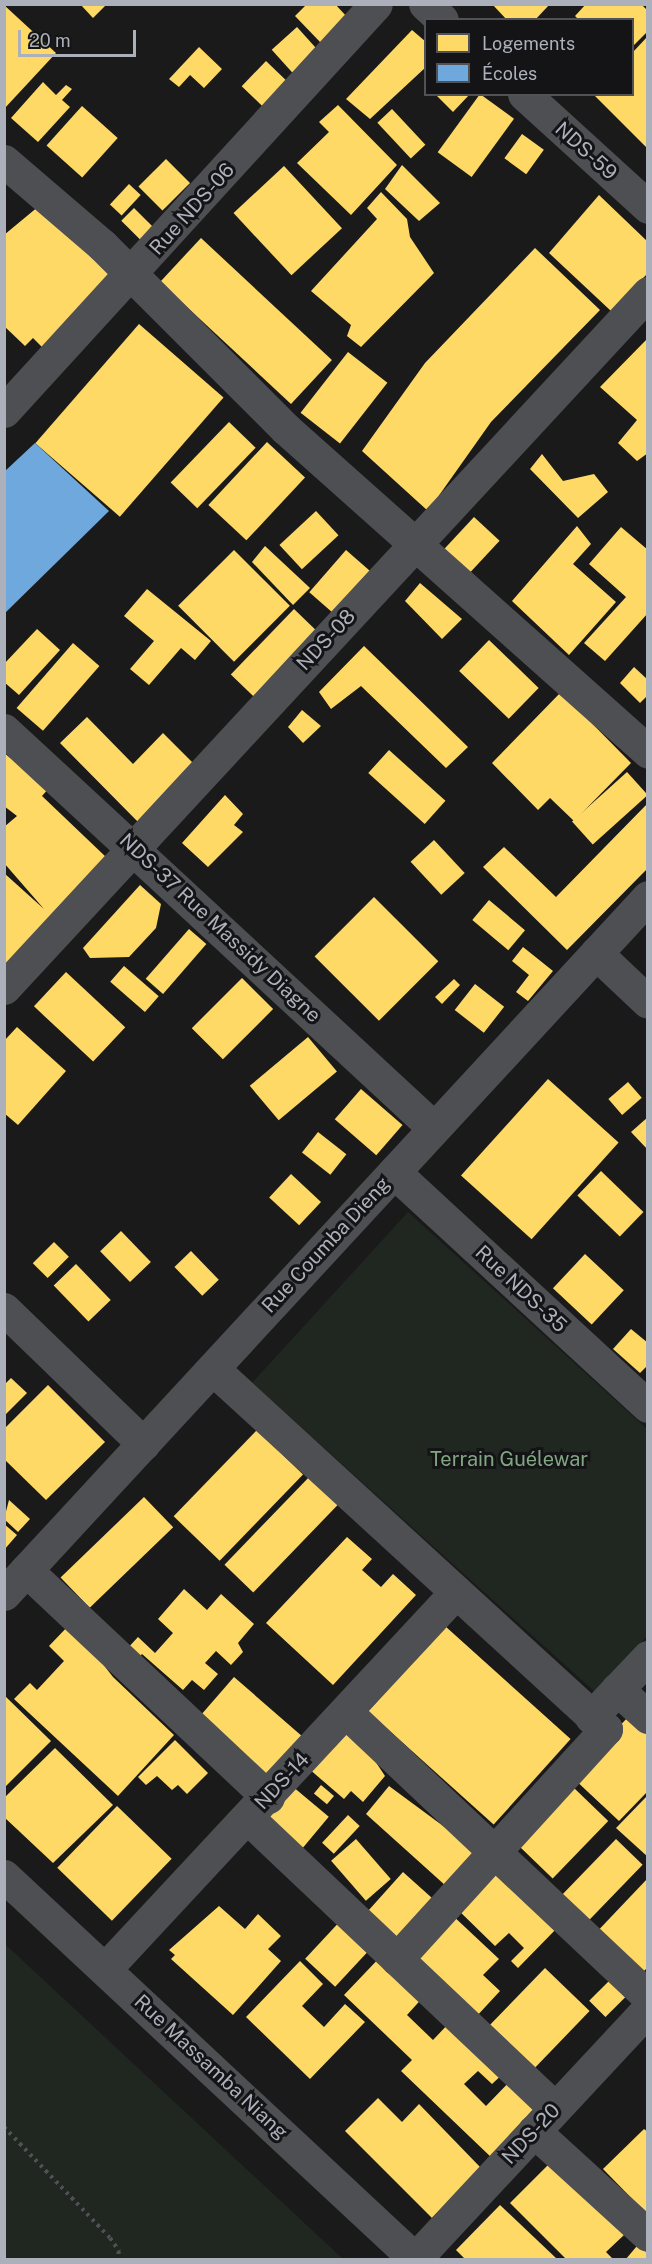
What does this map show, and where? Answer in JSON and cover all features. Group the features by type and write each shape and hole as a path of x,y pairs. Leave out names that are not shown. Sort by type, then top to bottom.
{"street":[{"name":"Rue NDS-06","path":"4,411 131,277 376,4"},
{"path":"425,4 440,18"},
{"name":"NDS-59","path":"526,96 648,207"},
{"path":"4,160 131,277 286,429 416,542 648,752"},
{"name":"NDS-08","path":"4,988 648,293"},
{"name":"NDS-37 Rue Massidy Diagne","path":"4,730 135,848 434,1128"},
{"name":"Rue Coumba Dieng","path":"15,1582 648,897"},
{"path":"596,953 648,1002"},
{"name":"Rue NDS-35","path":"394,1172 648,1406"},
{"path":"4,1309 144,1444"},
{"path":"213,1369 607,1731 397,1959"},
{"path":"15,1582 258,1808 545,2119 648,2235"},
{"name":"NDS-14","path":"106,1968 258,1808 456,1592"},
{"path":"591,1717 648,1657"},
{"path":"617,1689 648,1717"},
{"path":"346,1712 648,1997"},
{"name":"Rue Massamba Niang","path":"4,1876 106,1968 415,2259"},
{"name":"NDS-20","path":"415,2259 545,2119 641,2029"}],"path":[{"path":"4,2127 110,2238 119,2251 117,2259"}],"green space":[{"name":"Terrain Guélewar","path":"408,1212 647,1429 647,1636 596,1693 252,1383"},
{"path":"5,1944 343,2259 5,2259"}],"building: Logements":[{"path":"80,4 107,4 93,18"},
{"path":"307,4 335,4 348,18 321,43 295,16"},
{"path":"492,4 550,4 537,18 505,18"},
{"path":"586,4 641,4 648,11 648,31 634,45 634,18 577,18 575,16"},
{"path":"4,5 56,53 4,109"},
{"path":"297,27 318,50 292,73 272,50"},
{"path":"412,30 424,40 424,69 370,119 346,99"},
{"path":"648,36 648,149 595,96 634,96 634,51"},
{"path":"199,47 222,69 204,88 190,75 179,87 169,79"},
{"path":"266,61 291,85 267,110 242,86"},
{"path":"43,82 56,95 66,85 72,89 62,100 70,107 38,142 11,118"},
{"path":"437,96 468,96 453,112"},
{"path":"479,96 483,96 514,119 472,177 438,152"},
{"path":"338,105 397,165 351,215 297,163 329,132 319,122"},
{"path":"82,106 118,138 82,178 47,145"},
{"path":"392,109 425,145 411,158 377,123"},
{"path":"522,134 544,150 526,174 504,158"},
{"path":"166,159 190,183 162,211 138,187"},
{"path":"402,165 440,203 419,221 385,189"},
{"path":"284,166 342,228 292,275 234,213"},
{"path":"129,184 141,195 122,215 110,204"},
{"path":"381,192 407,219 410,237 434,273 361,347 347,336 351,325 311,291 377,219 367,208"},
{"path":"599,195 648,242 648,273 611,311 549,253"},
{"path":"39,206 113,273 43,348 33,338 25,346 4,326 4,235"},
{"path":"134,208 154,228 141,241 121,221"},
{"path":"201,238 332,360 291,404 160,282"},
{"path":"535,248 600,310 491,422 428,511 362,451 425,363"},
{"path":"139,324 224,397 120,517 35,443"},
{"path":"648,338 648,453 637,461 618,443 637,420 600,387"},
{"path":"348,352 387,383 340,443 301,413"},
{"path":"229,422 256,448 197,508 171,482"},
{"path":"267,442 305,477 246,540 208,505"},
{"path":"542,454 563,481 594,474 608,492 578,518 530,469"},
{"path":"316,511 339,535 302,569 279,545"},
{"path":"474,517 500,541 469,574 443,550"},
{"path":"577,526 591,544 573,564 616,602 569,655 512,601"},
{"path":"621,527 648,550 648,613 605,661 584,643 626,597 589,564"},
{"path":"265,546 310,588 293,605 252,562"},
{"path":"234,550 290,606 234,662 178,606"},
{"path":"346,550 371,572 334,614 309,592"},
{"path":"420,583 462,619 442,639 405,601"},
{"path":"147,589 211,641 195,660 181,648 149,685 130,669 154,641 124,616"},
{"path":"294,609 321,635 257,700 231,674"},
{"path":"37,629 60,650 19,695 4,682 4,664"},
{"path":"489,640 539,688 509,719 459,671"},
{"path":"73,643 99,666 43,731 17,708"},
{"path":"364,646 468,747 446,768 361,686 331,709 319,692"},
{"path":"634,667 648,680 648,695 640,703 620,683"},
{"path":"561,692 631,763 574,821 550,798 538,810 492,763"},
{"path":"302,710 321,726 303,743 288,727"},
{"path":"87,717 133,764 163,733 197,767 140,824 60,743"},
{"path":"389,750 445,801 425,824 368,773"},
{"path":"4,753 49,788 42,796 107,858 4,967 4,873 44,909 4,863 4,827 17,816 4,806"},
{"path":"627,772 648,795 593,845 572,822"},
{"path":"225,795 243,814 234,825 243,832 208,867 182,843"},
{"path":"648,803 648,868 567,950 483,867 504,847 556,897"},
{"path":"434,840 465,873 441,895 411,862"},
{"path":"140,885 161,904 156,928 129,957 90,958 83,948"},
{"path":"374,897 438,961 379,1021 315,956"},
{"path":"489,900 525,930 508,950 472,920"},
{"path":"189,929 206,944 163,994 146,979"},
{"path":"523,947 553,971 528,1001 516,992 529,975 512,961"},
{"path":"124,966 159,996 145,1012 110,982"},
{"path":"66,972 125,1027 93,1062 34,1006"},
{"path":"242,978 273,1009 223,1059 192,1028"},
{"path":"454,979 460,985 442,1004 435,997"},
{"path":"475,984 504,1007 484,1033 455,1010"},
{"path":"17,1027 66,1071 18,1125 4,1113 4,1041"},
{"path":"308,1037 337,1071 279,1120 250,1086"},
{"path":"548,1079 619,1143 532,1239 461,1176"},
{"path":"628,1082 642,1098 622,1115 608,1099"},
{"path":"361,1089 403,1125 376,1155 335,1119"},
{"path":"648,1117 648,1150 631,1132"},
{"path":"318,1132 346,1154 330,1175 302,1152"},
{"path":"601,1171 643,1212 620,1236 577,1195"},
{"path":"291,1174 321,1202 299,1225 269,1197"},
{"path":"121,1231 151,1262 130,1282 100,1251"},
{"path":"54,1242 69,1257 48,1278 33,1263"},
{"path":"191,1251 219,1280 202,1296 174,1267"},
{"path":"585,1254 624,1290 592,1325 553,1288"},
{"path":"76,1264 111,1300 88,1322 54,1286"},
{"path":"631,1329 648,1343 648,1365 640,1373 613,1349"},
{"path":"11,1378 27,1393 4,1416 4,1385"},
{"path":"48,1385 105,1442 46,1500 4,1459 4,1429"},
{"path":"257,1430 303,1474 220,1561 174,1516"},
{"path":"312,1474 341,1502 253,1592 224,1565"},
{"path":"144,1497 173,1527 90,1608 61,1578"},
{"path":"9,1500 30,1519 18,1532 4,1519"},
{"path":"4,1524 17,1535 4,1550"},
{"path":"347,1537 372,1559 362,1570 381,1587 393,1574 416,1595 333,1685 266,1623"},
{"path":"184,1589 207,1610 221,1594 254,1624 238,1643 243,1652 231,1665 216,1651 205,1663 218,1674 204,1690 192,1680 183,1690 142,1654 137,1660 126,1650 138,1637 155,1653 173,1633 158,1619"},
{"path":"71,1623 113,1677 174,1735 118,1796 14,1699 30,1683 37,1690 64,1661 49,1646"},
{"path":"445,1626 571,1739 494,1825 368,1711"},
{"path":"234,1677 303,1737 266,1779 197,1719"},
{"path":"4,1695 51,1741 4,1788"},
{"path":"629,1716 648,1733 648,1791 619,1821 572,1777"},
{"path":"348,1720 385,1776 363,1802 351,1791 344,1799 308,1768"},
{"path":"175,1740 208,1773 187,1794 178,1785 172,1790 157,1776 146,1785 138,1777"},
{"path":"55,1748 113,1805 53,1863 4,1817 4,1798"},
{"path":"321,1785 334,1796 327,1804 314,1793"},
{"path":"292,1786 329,1817 297,1854 261,1824"},
{"path":"389,1786 477,1851 446,1886 366,1814"},
{"path":"573,1787 608,1821 553,1879 517,1845"},
{"path":"648,1795 648,1857 616,1828"},
{"path":"117,1806 172,1859 112,1921 57,1868"},
{"path":"348,1815 360,1826 334,1854 322,1843"},
{"path":"356,1839 391,1879 366,1901 331,1861"},
{"path":"616,1839 643,1865 587,1922 560,1897"},
{"path":"493,1863 559,1926 518,1968 511,1961 524,1948 509,1933 495,1946 453,1905"},
{"path":"403,1872 432,1898 396,1938 367,1912"},
{"path":"648,1878 648,1967 636,1979 591,1938"},
{"path":"219,1906 245,1929 258,1914 281,1936 268,1949 281,1961 233,2015 171,1959 175,1955 169,1950"},
{"path":"450,1913 499,1959 483,1975 500,1991 475,2018 409,1956"},
{"path":"344,1917 374,1945 335,1987 305,1959"},
{"path":"384,1953 426,1994 407,2015 433,2040 452,2020 506,2071 492,2084 478,2071 464,2084 486,2106 514,2077 539,2102 493,2159 401,2071 412,2060 344,1995"},
{"path":"300,1961 323,1984 302,2006 324,2027 345,2004 365,2022 310,2079 246,2017"},
{"path":"545,1968 590,2011 535,2068 490,2025"},
{"path":"609,1981 625,1997 605,2017 589,2001"},
{"path":"378,2098 402,2122 419,2104 481,2168 432,2218 345,2131"},
{"path":"644,2129 648,2132 648,2215 603,2169"},
{"path":"551,2162 624,2235 606,2252 613,2259 566,2259 510,2203"},
{"path":"500,2205 557,2259 465,2259 456,2250"},
{"path":"642,2240 648,2259 626,2259"}],"building: Écoles":[{"path":"35,443 109,511 4,614 4,472"}]}
